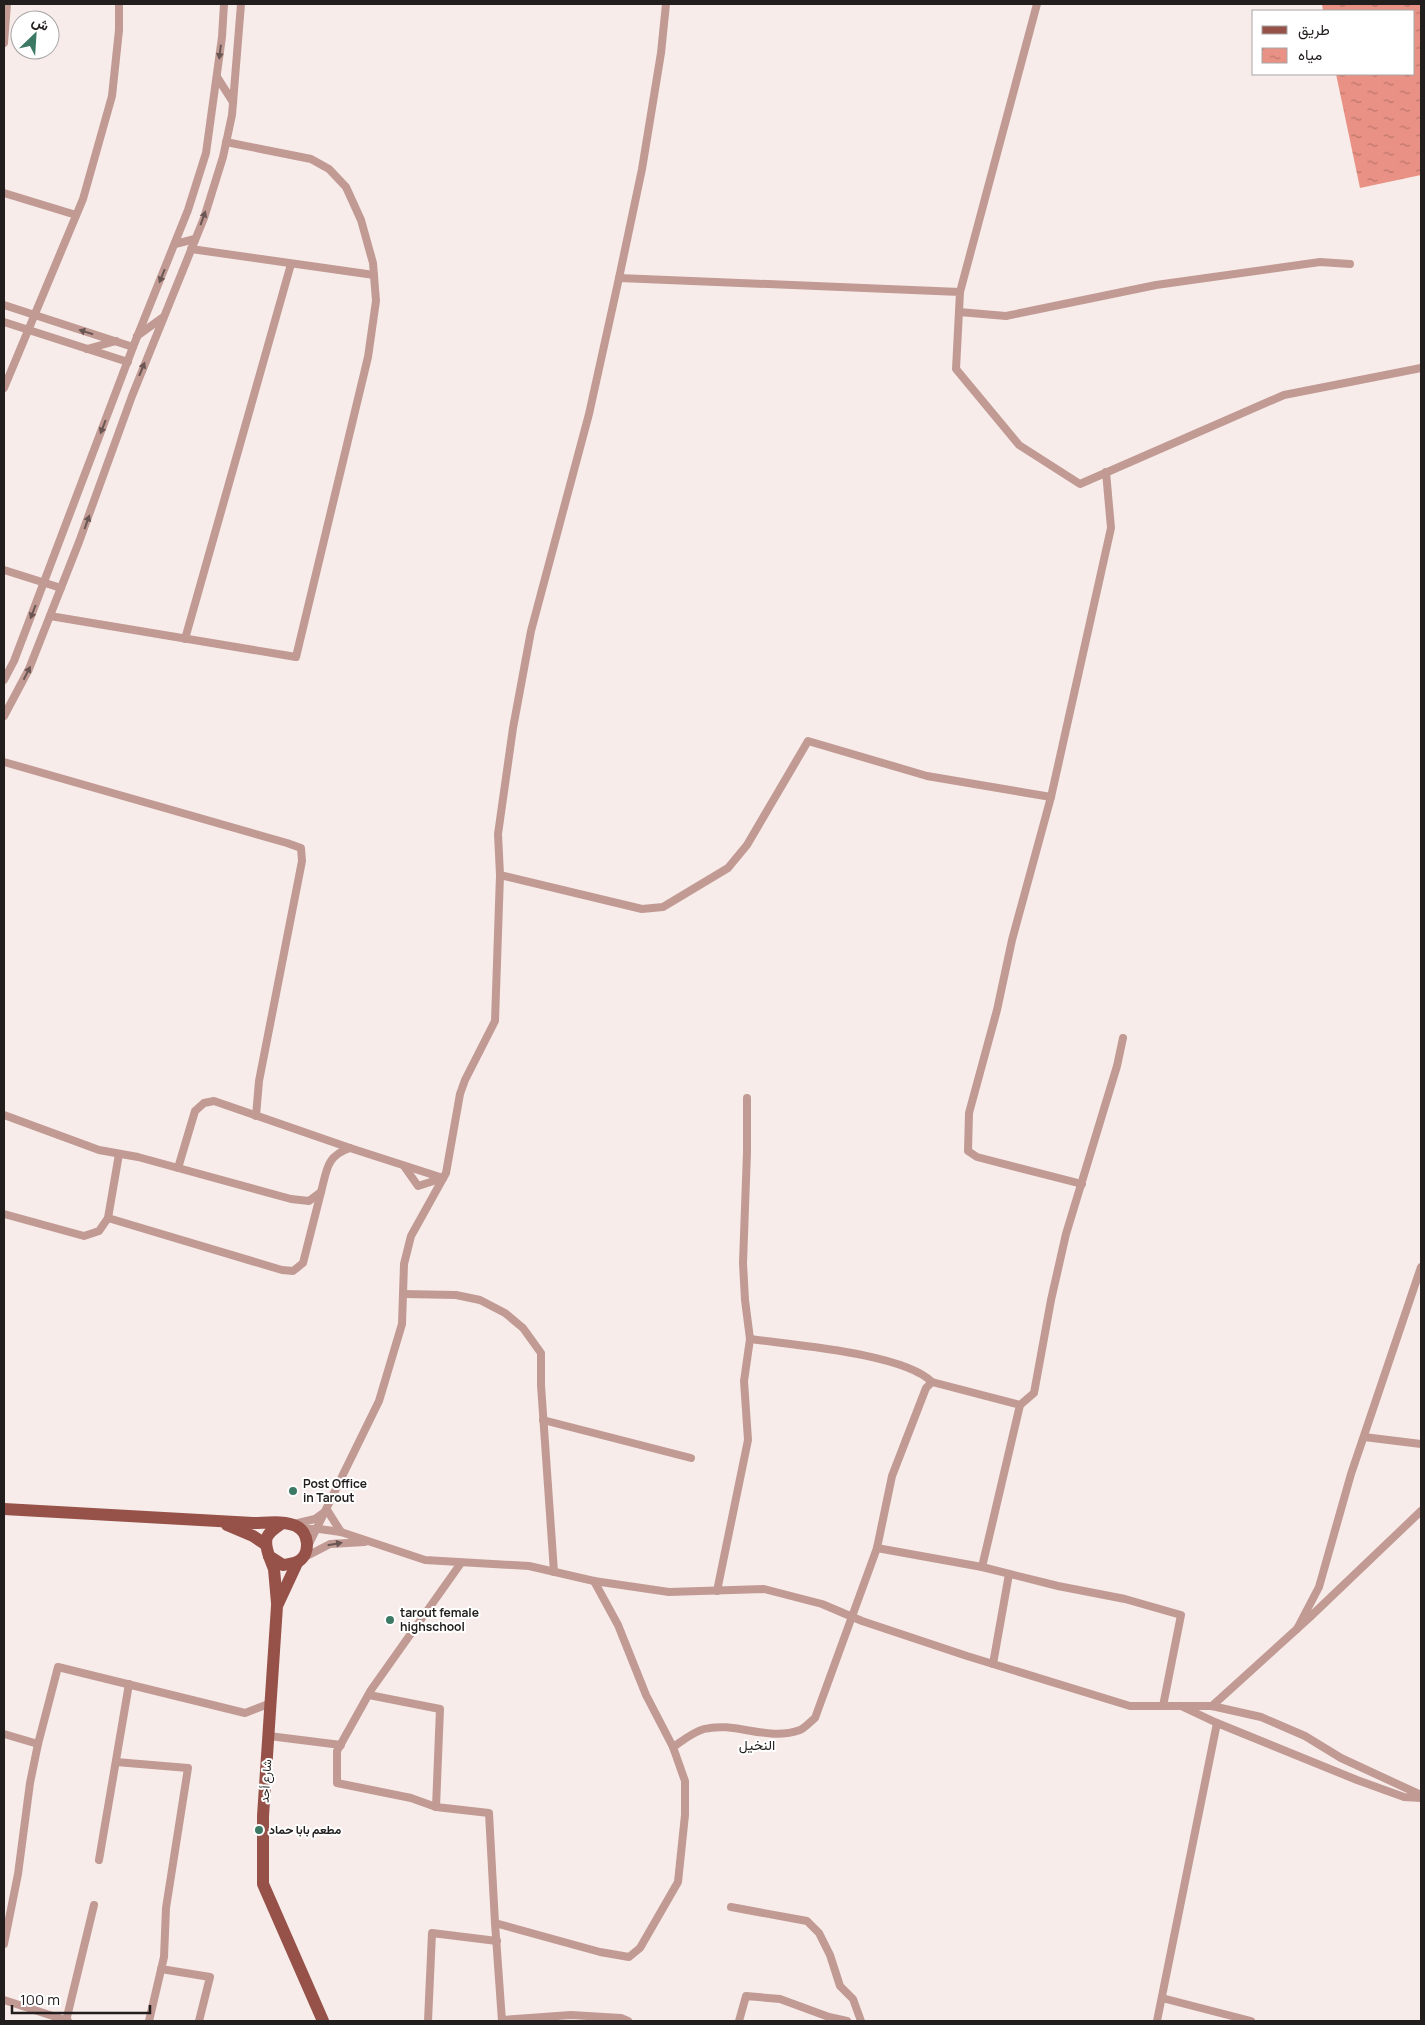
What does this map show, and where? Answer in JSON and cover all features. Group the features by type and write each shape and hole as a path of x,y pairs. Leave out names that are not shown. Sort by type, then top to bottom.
{"main road":[{"path":"4,1509 281,1524 298,1527 306,1537 303,1556 284,1565 253,1536 218,1521"},
{"path":"277,1606 274,1569 267,1550 269,1532 281,1524"},
{"name":"شارع أحد","path":"303,1556 277,1606 270,1736 263,1816 263,1884 323,2021"}],"street":[{"path":"4,43 7,4"},
{"path":"4,388 27,329 83,199 112,96 119,30 119,4"},
{"path":"4,680 14,661 137,336 188,210 206,153 217,77 224,4"},
{"path":"4,716 29,669 61,588 132,396 195,239 220,166 233,102 241,4"},
{"path":"303,1556 380,1401 402,1324 404,1264 411,1236 446,1173 460,1094 465,1080 495,1021 500,875 498,834 512,728 531,631 589,414 619,278 642,169 661,53 666,4"},
{"path":"1037,4 960,292 956,369 1019,445 1080,484 1284,395 1421,368"},
{"path":"217,77 233,102"},
{"path":"50,616 296,658 368,357 376,301 373,263 361,220 346,187 329,169 310,159 226,142"},
{"path":"4,193 76,215"},
{"path":"175,244 195,239"},
{"path":"191,249 374,275"},
{"path":"959,312 1006,316 1156,285 1320,262 1350,264"},
{"path":"185,639 291,264"},
{"path":"619,278 960,292"},
{"path":"4,304 133,347"},
{"path":"137,336 163,318"},
{"path":"4,322 128,362"},
{"path":"87,349 116,342"},
{"path":"1082,1184 977,1157 968,1152 969,1113 997,1010 1012,940 1051,797 1111,528 1106,472"},
{"path":"4,570 61,588"},
{"path":"500,875 642,909 664,907 728,868 747,845 808,741 927,776 1051,797"},
{"path":"4,762 301,848 302,861 259,1081 256,1116"},
{"path":"982,1567 1020,1406 1034,1393 1051,1300 1066,1234 1117,1066 1123,1038"},
{"path":"717,1590 748,1440 744,1381 750,1339 743,1263 748,1152 747,1098"},
{"path":"178,1168 195,1111 204,1103 214,1101 443,1178"},
{"path":"4,1115 99,1150 178,1168 291,1200 309,1201 321,1192"},
{"path":"106,1216 282,1270 293,1271 303,1263 328,1164 337,1153 350,1148"},
{"path":"4,1214 84,1236 98,1231 106,1216 119,1154"},
{"path":"404,1166 418,1186 443,1178"},
{"path":"1297,1629 1319,1587 1364,1437 1421,1267"},
{"path":"403,1294 449,1294 480,1300 505,1313 524,1328 541,1353 543,1420 554,1572"},
{"path":"750,1339 881,1358 925,1375 932,1382 1020,1406"},
{"path":"673,1747 702,1729 729,1726 751,1732 780,1735 801,1729 815,1718 877,1548 892,1476 926,1388 932,1382"},
{"path":"543,1420 690,1458"},
{"path":"1364,1437 1421,1444"},
{"path":"298,1527 315,1519 327,1510"},
{"path":"327,1510 341,1532"},
{"path":"1212,1706 1297,1629 1421,1511"},
{"path":"298,1527 341,1532 425,1560 529,1566 594,1581 669,1592 764,1589 822,1604 851,1616 993,1664 1130,1706 1212,1706 1261,1717 1305,1736 1341,1758 1421,1797"},
{"path":"303,1556 330,1544 369,1542"},
{"path":"877,1548 982,1567 1125,1599 1181,1615 1162,1706"},
{"path":"461,1563 369,1695 337,1751 336,1783 411,1798 436,1807 489,1813 502,2021 571,2015 621,2018 628,2021"},
{"path":"993,1664 1009,1574"},
{"path":"496,1923 600,1952 629,1957 640,1948 678,1882 686,1815 685,1781 673,1747 646,1695 618,1625 594,1581"},
{"path":"4,1944 18,1874 30,1783 58,1667 245,1713 271,1702"},
{"path":"99,1860 129,1684"},
{"path":"369,1695 440,1710 436,1807"},
{"path":"1180,1706 1358,1780 1404,1797 1421,1797"},
{"path":"1157,2021 1217,1723"},
{"path":"4,1734 38,1744"},
{"path":"270,1736 341,1745"},
{"path":"116,1762 188,1768 166,1908 164,1957 149,2021"},
{"path":"4,2000 66,2021 94,1905"},
{"path":"731,1907 808,1921 819,1933 830,1955 840,1986 853,1999 861,2021"},
{"path":"428,2021 432,1933 497,1941"},
{"path":"161,1969 210,1977 199,2021"},
{"path":"739,2021 746,1996 780,1999 829,2018 847,2021"},
{"path":"1162,1998 1251,2021"}],"water":[{"path":"1322,4 1421,4 1421,175 1360,188 1336,75 1415,75 1415,10 1323,10"}],"place":[{"name":"Post Office in Tarout","path":"293,1491"},
{"name":"tarout female highschool","path":"390,1620"},
{"name":"مطعم بابا حماد","path":"259,1830"}],"district":[{"name":"النخيل","path":"757,1745"}]}
